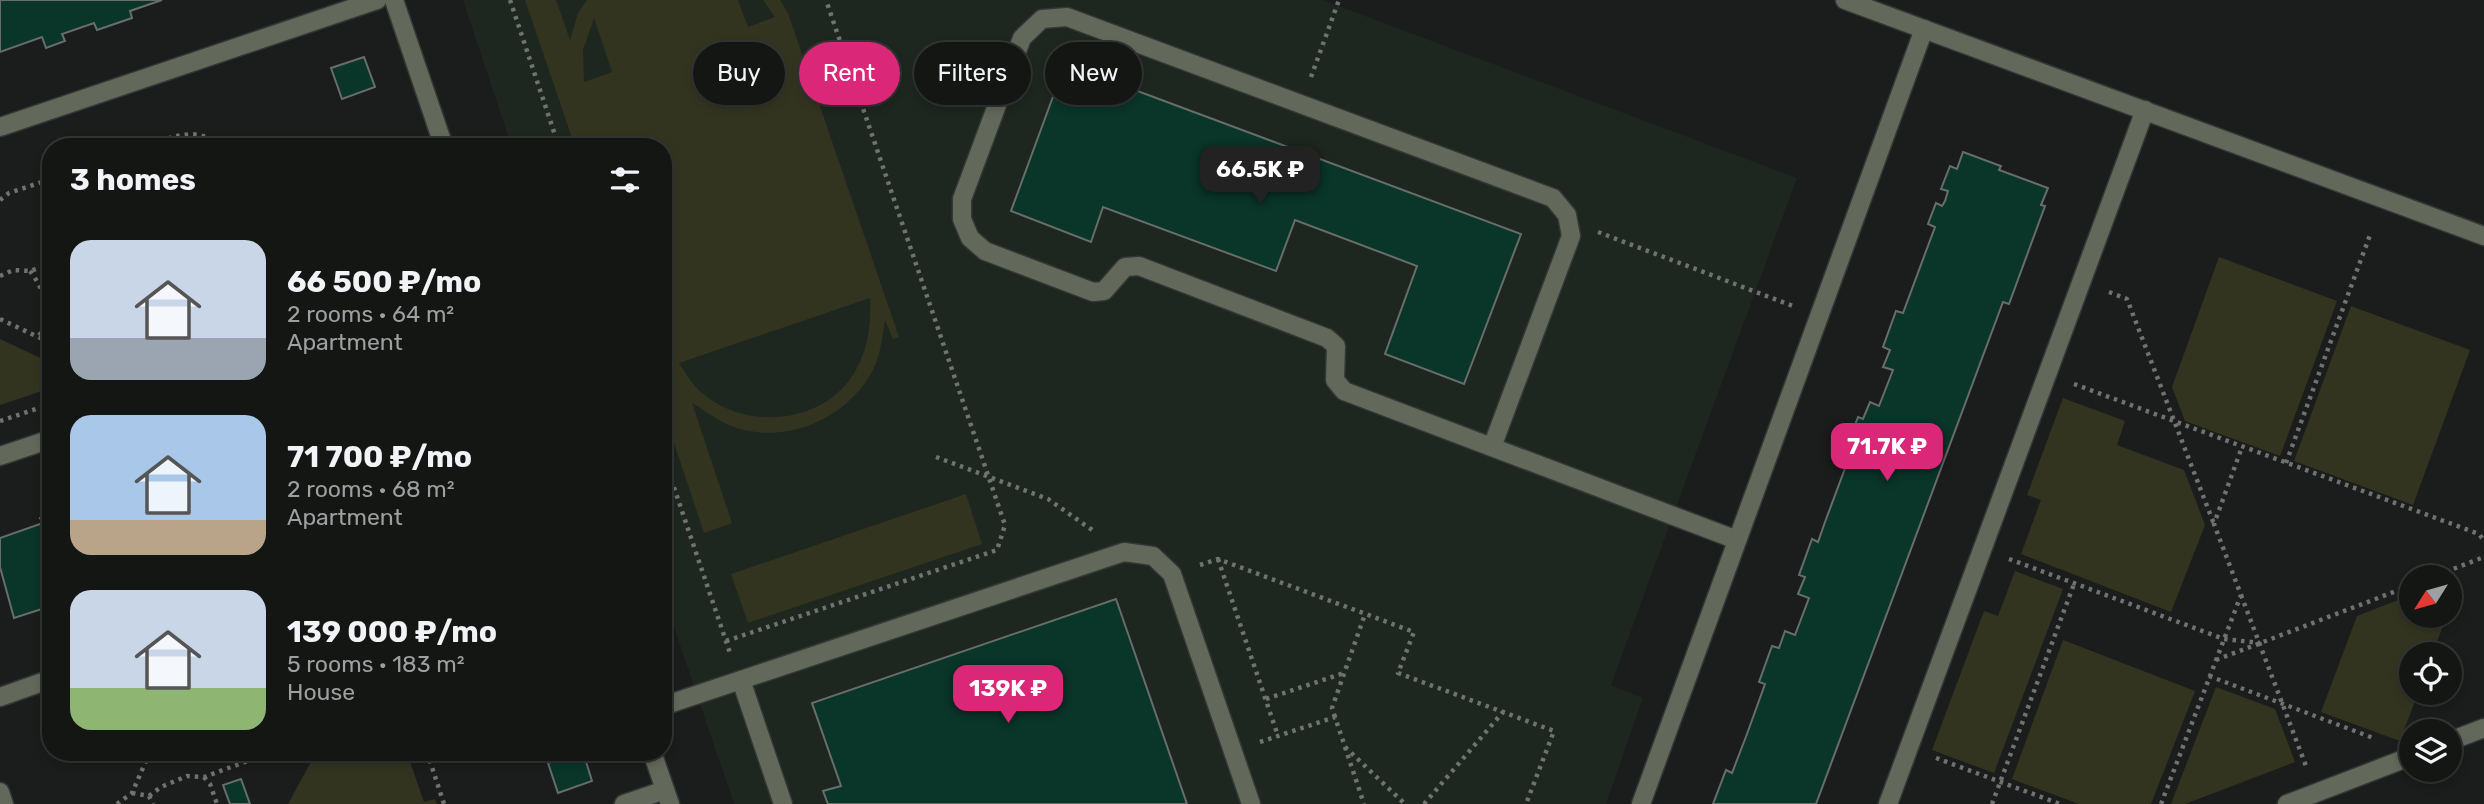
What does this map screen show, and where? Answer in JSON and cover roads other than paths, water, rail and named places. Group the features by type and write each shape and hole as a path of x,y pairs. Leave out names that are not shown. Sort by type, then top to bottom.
{"lane":[{"path":"0,127 377,0"},
{"path":"394,0 441,138"},
{"path":"1845,0 2484,236"},
{"path":"1492,447 1571,236 1567,215 1553,198 1067,17 1042,19 1022,37 962,199 962,219 970,238 985,251 1093,292 1104,291 1125,267 1139,266 1327,338 1336,346 1335,380 1344,391 1737,540"},
{"path":"1641,804 1924,29"},
{"path":"1888,804 2145,110"},
{"path":"0,456 42,442"},
{"path":"672,703 1124,552 1153,556 1172,574 1251,804"},
{"path":"741,680 783,804"},
{"path":"0,696 42,682"},
{"path":"2462,736 2484,728"},
{"path":"624,804 668,797 655,761"},
{"path":"2287,804 2399,761"},
{"path":"0,792 4,804"}]}
